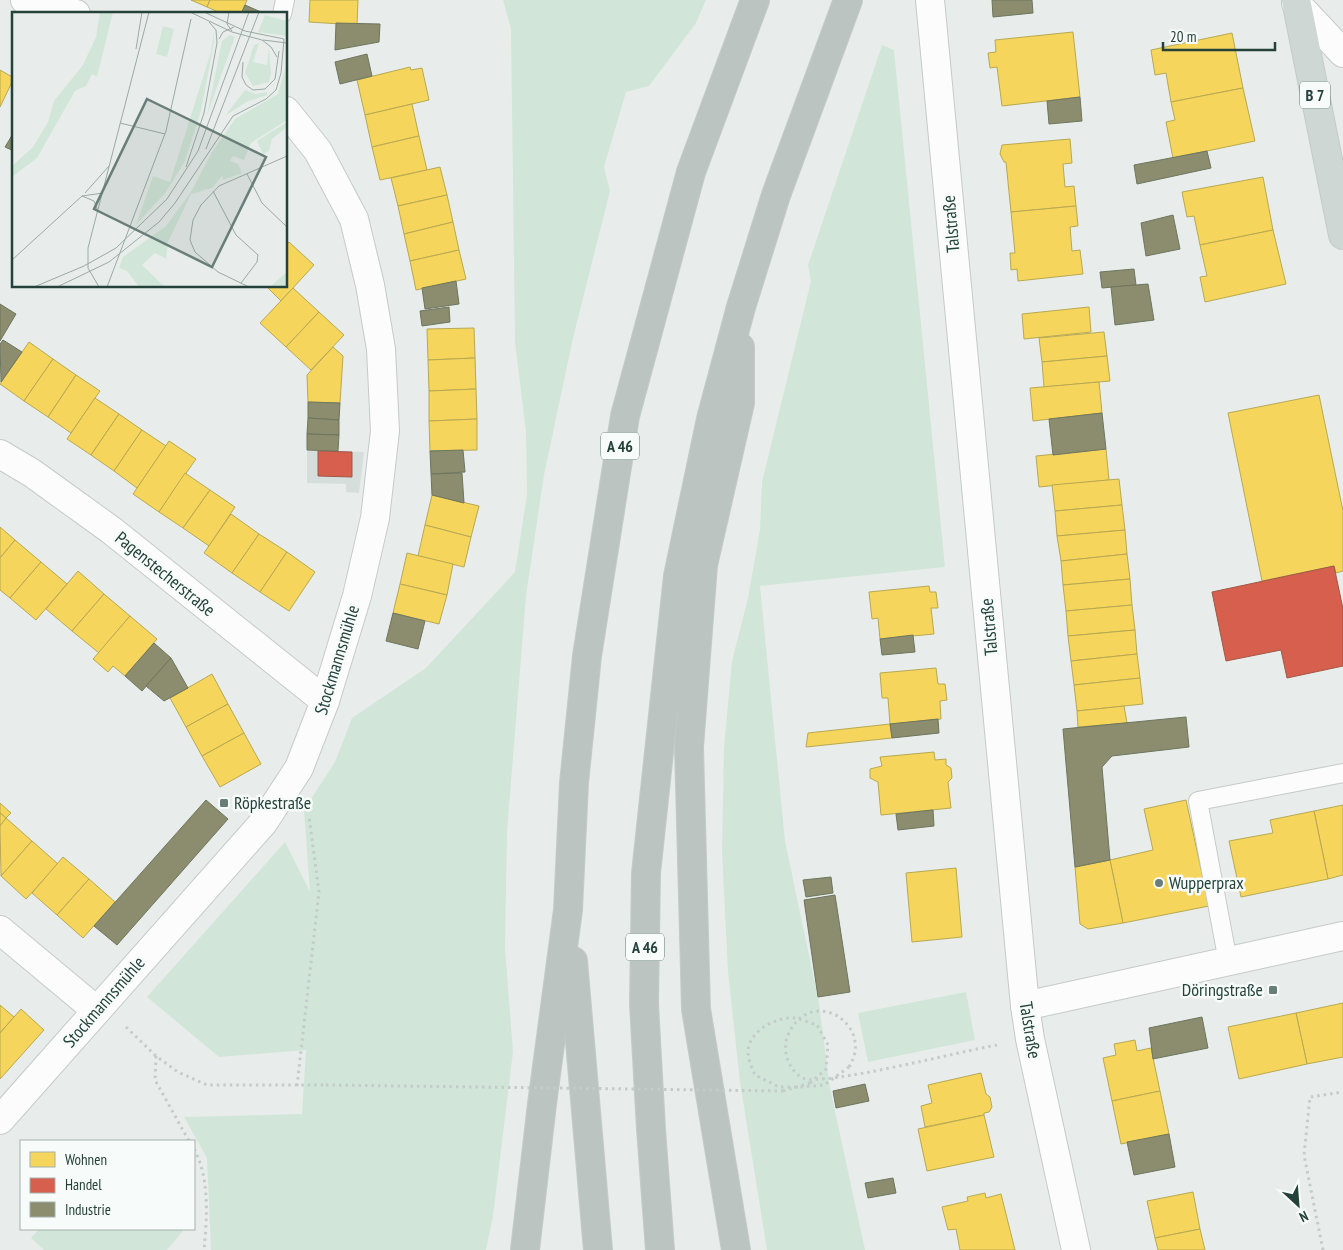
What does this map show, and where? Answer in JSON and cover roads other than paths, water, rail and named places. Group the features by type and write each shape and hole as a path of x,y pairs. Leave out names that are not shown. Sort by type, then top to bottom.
{"highway":[{"name":"A 46","path":"598,1250 568,910 574,783 587,656 625,416 691,172 755,0"},
{"name":"A 46","path":"660,1250 644,1004 646,874 678,576 711,419 740,307 776,195 848,0"},
{"path":"736,1250 696,1009 689,747 703,566 740,403 740,307"},
{"path":"525,1250 568,910"}],"main road":[{"name":"B 7","path":"1296,2 1338,186 1343,235"}],"street":[{"path":"24,0 69,12"},
{"name":"Talstraße","path":"930,0 1025,1006 1030,1040 1076,1250"},
{"path":"1296,2 1343,53"},
{"name":"Stockmannsmühle","path":"0,1120 263,822 299,768 325,701 356,596 375,518 385,431 381,349 370,285 354,219 318,150 288,113"},
{"name":"Pagenstecherstraße","path":"0,454 32,473 111,530 325,701"},
{"path":"0,930 96,1010"},
{"path":"1025,1006 1343,936"}],"lane":[{"path":"1228,962 1198,801 1343,773"}],"place":[{"name":"Röpkestraße","path":"224,803"},
{"name":"Wupperprax","path":"1159,883"},
{"name":"Döringstraße","path":"1273,990"}]}
